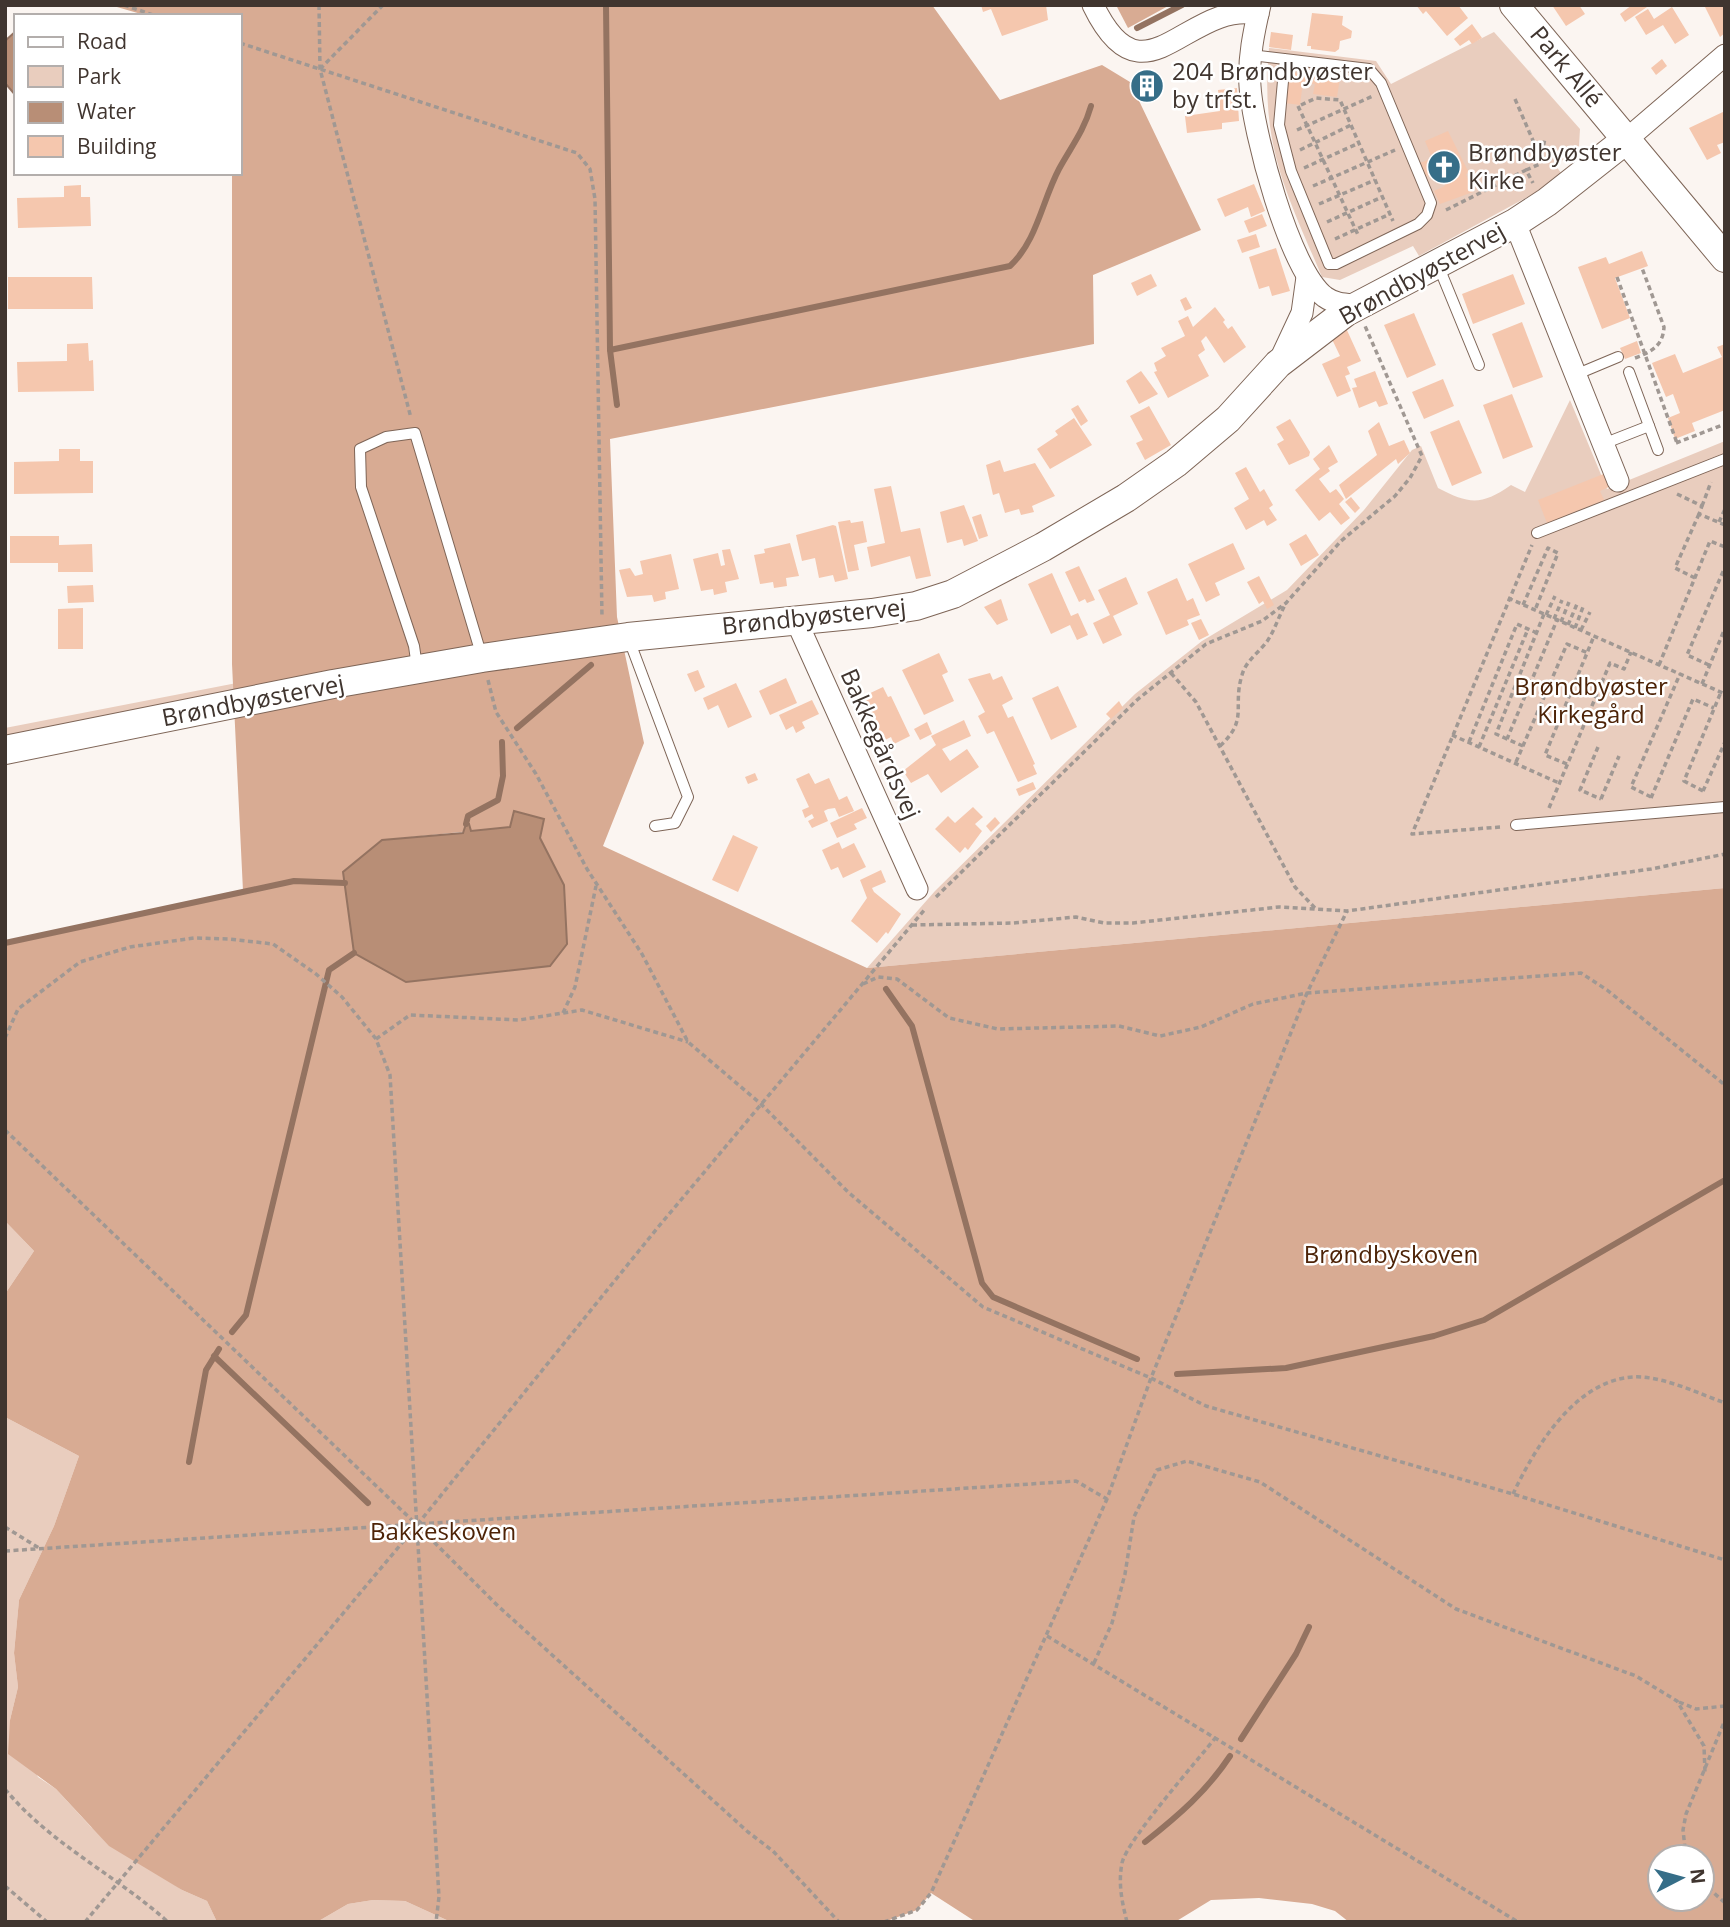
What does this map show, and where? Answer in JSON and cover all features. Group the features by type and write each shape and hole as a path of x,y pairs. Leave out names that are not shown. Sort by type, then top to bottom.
{"street":[{"path":"1093,5 1112,39 1133,50 1157,48 1222,13 1259,10 1251,55 1250,85 1269,178 1307,277 1323,296 1335,303 1356,305"},
{"name":"Park Allé","path":"1514,5 1725,258"},
{"name":"Brøndbyøstervej","path":"5,750 333,684 482,658 615,639 916,606 985,579 1126,498 1175,463 1228,419 1278,365 1356,305 1438,265 1515,223 1547,202 1627,139 1725,55"},
{"name":"Brøndbyøstervej","path":"1515,223 1621,490"},
{"path":"1278,365 1302,313 1307,277"},
{"name":"Bakkegårdsvej","path":"796,620 917,890"}],"lane":[{"path":"1251,55 1285,59 1369,69 1384,91 1407,145 1430,203 1427,215 1336,264 1329,264 1321,246 1292,174 1282,137 1280,113 1285,59"},
{"path":"1438,265 1479,365"},
{"path":"1576,375 1618,357"},
{"path":"1629,372 1658,450"},
{"path":"1603,444 1649,426"},
{"path":"417,670 414,646 361,487 360,449 386,437 415,433 482,658"},
{"path":"1537,533 1621,490 1658,485 1725,459"},
{"path":"615,639 688,797 674,823 655,826"},
{"path":"1516,825 1725,807"}],"path":[{"path":"124,5 150,14"},
{"path":"319,5 320,69 415,433"},
{"path":"320,69 383,5"},
{"path":"242,44 577,153 590,169 595,199 615,639"},
{"path":"1282,137 1384,91"},
{"path":"1280,113 1316,98 1340,100 1398,233"},
{"path":"1515,99 1541,159"},
{"path":"1301,105 1364,249"},
{"path":"1287,156 1351,125"},
{"path":"1427,215 1448,209 1540,164 1545,138"},
{"path":"1292,174 1359,143"},
{"path":"1300,192 1407,145"},
{"path":"1526,170 1534,186"},
{"path":"1306,209 1375,180"},
{"path":"1314,228 1382,197"},
{"path":"1321,246 1390,214"},
{"path":"1632,359 1661,343 1664,327 1642,268"},
{"path":"1617,277 1676,443"},
{"path":"85,1922 912,925 1009,822 1137,700 1206,644 1262,621 1286,603 1340,541 1395,496 1410,478 1422,456 1356,305"},
{"path":"1658,450 1725,424"},
{"path":"1658,485 1702,506 1675,568 1695,578"},
{"path":"1719,522 1725,509"},
{"path":"1699,514 1725,525"},
{"path":"1516,825 1412,834 1537,533"},
{"path":"1659,665 1710,541 1725,547"},
{"path":"1523,605 1548,548 1558,553 1535,610"},
{"path":"1709,664 1687,655 1725,567"},
{"path":"1523,746 1496,734 1555,596"},
{"path":"1508,598 1723,693 1684,780 1703,791"},
{"path":"1507,739 1557,620 1562,600"},
{"path":"1557,620 1569,602"},
{"path":"1220,746 1235,732 1242,674 1251,658 1267,642 1286,603"},
{"path":"1568,625 1577,604"},
{"path":"1575,628 1583,607"},
{"path":"1581,631 1590,612"},
{"path":"1469,742 1517,624 1537,633"},
{"path":"1702,684 1725,628"},
{"path":"1479,747 1528,629"},
{"path":"1567,764 1545,755 1594,636"},
{"path":"1516,762 1567,644 1588,653"},
{"path":"1542,823 1610,663 1624,669 1631,653"},
{"path":"482,658 496,712 536,774 596,884 642,954 688,1042 761,1104 848,1192 984,1307 1151,1378 1206,1405 1513,1494 1725,1560"},
{"path":"1171,673 1195,702 1295,887 1315,908"},
{"path":"1651,797 1631,788 1680,674"},
{"path":"1644,814 1693,699 1714,708"},
{"path":"1452,735 1559,783"},
{"path":"1696,809 1725,742"},
{"path":"1598,747 1580,790 1601,799"},
{"path":"1593,818 1619,756"},
{"path":"912,925 1013,923 1076,918 1104,923 1133,923 1279,907 1347,911 1651,869 1725,854"},
{"path":"563,1013 575,987 596,884"},
{"path":"884,1922 917,1910 931,1893 1107,1499 1151,1378 1307,993 1347,911"},
{"path":"5,1038 18,1009 80,962 130,947 194,938 273,944 333,989 376,1040 390,1075 439,1897 436,1922"},
{"path":"861,984 878,977 897,979 949,1018 998,1029 1119,1026 1160,1036 1201,1027 1253,1004 1307,993 1581,973 1618,998 1725,1085"},
{"path":"376,1040 410,1015 519,1020 582,1010 688,1042"},
{"path":"5,1130 498,1606 748,1832 773,1851 839,1922"},
{"path":"1513,1494 1526,1465 1552,1430 1592,1388 1642,1377 1725,1403"},
{"path":"1094,1663 1112,1623 1134,1517 1157,1470 1187,1461 1260,1482 1456,1609 1636,1676 1677,1701 1696,1709 1725,1706"},
{"path":"5,1551 1076,1481 1107,1499"},
{"path":"5,1527 30,1540 39,1549"},
{"path":"1046,1636 1518,1922"},
{"path":"1677,1701 1704,1746 1705,1773"},
{"path":"1684,1843 1683,1830 1686,1814 1725,1720"},
{"path":"1127,1922 1120,1894 1123,1860 1144,1827 1216,1738"},
{"path":"5,1789 76,1853 119,1881 168,1922"},
{"path":"5,1886 47,1922"}],"green space":[{"path":"110,5 932,5 1000,100 1102,65 1130,82 1201,230 1093,275 1094,344 610,439 617,617 644,743 603,846 867,968 1725,888 1725,1922 1349,1922 1335,1911 1312,1904 1259,1898 1211,1900 1175,1922 976,1922 931,1893 917,1910 884,1922 451,1922 405,1901 373,1900 348,1904 317,1922 217,1922 207,1901 182,1890 109,1846 56,1789 8,1754 10,1720 18,1687 14,1653 19,1600 54,1526 79,1456 5,1417 5,1294 34,1251 5,1221 5,943 243,891 232,664 232,175 242,175 242,14 141,14","holes":["510,827 540,837 564,885 354,953 344,872 382,840"]},
{"path":"1116,5 1170,5 1128,28"},
{"path":"1494,32 1580,129 1579,146 1556,166 1561,173 1533,194 1419,256 1413,246 1340,280 1322,277 1287,193 1272,140 1267,82 1269,48 1376,61 1391,84"},
{"name":"Brøndbyøster Kirkegård","path":"1570,400 1607,489 1725,441 1725,888 867,968 935,891 1135,694 1202,641 1287,590 1364,510 1412,450 1421,446 1438,488 1458,497 1467,500 1483,499 1511,485 1525,492"},
{"path":"407,650 408,656 5,741 5,728"},
{"path":"5,1221 34,1251 5,1294"},
{"path":"5,1417 79,1456 54,1526 19,1600 14,1653 18,1687 10,1720 38,1777 56,1789 91,1827 182,1890 207,1901 217,1922 5,1922"},
{"path":"373,1900 405,1901 451,1922 317,1922 348,1904"}],"water":[{"path":"14,33 14,94 5,83 5,41"},
{"path":"514,811 544,819 540,838 564,885 567,944 550,966 406,982 354,953 343,872 382,840 463,833 466,824 469,824 471,831 510,827"}],"building":[{"path":"981,5 1046,5 1048,20 1002,36 991,9 983,12"},
{"path":"1416,5 1458,5 1468,18 1447,36 1426,11 1423,14"},
{"path":"1552,5 1579,5 1585,14 1566,26"},
{"path":"1632,5 1650,5 1625,22 1620,14"},
{"path":"1704,5 1725,7 1725,33 1720,37"},
{"path":"1672,7 1689,35 1675,44 1663,25 1646,35 1635,17 1648,9 1654,19"},
{"path":"1312,13 1343,16 1342,25 1352,31 1351,38 1340,41 1339,49 1335,52 1311,49 1311,46 1307,46"},
{"path":"1472,24 1482,38 1472,44 1469,40 1460,46 1454,39"},
{"path":"1271,32 1293,35 1291,50 1269,47"},
{"path":"1662,59 1667,66 1656,75 1651,68"},
{"path":"1288,72 1340,78 1337,97 1313,94 1315,84 1303,82 1300,105 1285,103"},
{"name":"204 Brøndbyøster by trfst.","path":"1145,75 1157,89 1148,97 1136,83"},
{"path":"1237,88 1239,121 1222,123 1222,129 1187,133 1185,116 1220,111 1218,90"},
{"path":"1725,111 1725,142 1717,145 1721,153 1707,160 1689,128"},
{"name":"Brøndbyøster Kirke","path":"1448,131 1469,173 1466,174 1473,192 1440,204 1434,191 1445,186 1439,171 1426,176 1420,163 1432,158 1425,141"},
{"path":"1254,184 1265,211 1251,217 1248,207 1225,217 1217,199"},
{"path":"81,185 81,197 90,197 91,226 18,228 17,198 64,197 64,186"},
{"path":"1262,214 1267,226 1249,233 1244,221"},
{"path":"1256,234 1260,247 1242,253 1237,240"},
{"path":"1276,248 1290,291 1272,296 1269,286 1259,289 1249,257"},
{"path":"1642,251 1648,266 1615,278 1630,318 1602,329 1578,267 1606,257 1609,264"},
{"path":"1151,274 1157,286 1137,296 1131,283"},
{"path":"1513,274 1525,304 1473,324 1462,294"},
{"path":"8,277 92,277 93,309 8,309"},
{"path":"1186,297 1192,308 1185,311 1180,300"},
{"path":"1215,307 1228,329 1232,326 1246,347 1224,363 1206,336 1201,341 1205,350 1198,355 1209,376 1168,398 1154,372 1157,371 1154,363 1166,356 1161,348 1185,336 1178,321 1188,316 1193,327"},
{"path":"1414,313 1436,365 1407,378 1384,325"},
{"path":"1522,322 1543,377 1513,388 1492,334"},
{"path":"1346,328 1361,361 1347,367 1350,374 1345,376 1351,391 1337,397 1322,364 1340,356 1330,335"},
{"path":"1637,341 1641,353 1625,359 1620,348"},
{"path":"88,343 89,361 93,360 94,391 18,392 17,362 67,361 67,344"},
{"path":"1725,344 1725,410 1692,423 1695,431 1675,439 1668,418 1680,413 1673,394 1666,397 1652,363 1675,354 1683,373 1722,357 1717,347"},
{"path":"1141,371 1158,394 1139,404 1126,381"},
{"path":"1375,371 1388,404 1379,407 1376,401 1359,408 1352,388 1357,387 1354,379"},
{"path":"1443,379 1454,406 1424,419 1412,392"},
{"path":"1512,394 1533,447 1503,459 1483,405"},
{"path":"1078,405 1088,421 1081,426 1071,409"},
{"path":"1149,406 1171,445 1145,460 1136,443 1143,440 1130,416"},
{"path":"1074,418 1092,445 1050,469 1037,449 1058,435 1055,431"},
{"path":"1290,419 1310,452 1309,456 1289,465 1277,444 1284,440 1276,427"},
{"path":"1459,420 1482,473 1452,486 1430,432"},
{"path":"1379,422 1389,446 1404,440 1410,453 1398,464 1396,459 1346,499 1339,485 1377,455 1368,431"},
{"path":"1329,445 1338,462 1328,468 1330,471 1319,479 1330,493 1336,489 1344,499 1339,504 1350,518 1341,525 1330,512 1319,521 1295,490 1320,469 1313,459"},
{"path":"59,449 80,449 80,461 93,461 93,493 14,494 14,462 59,461"},
{"path":"1000,460 1004,472 1035,463 1055,496 1032,506 1034,512 1021,515 1019,509 1005,513 999,493 993,495 986,465"},
{"path":"1246,467 1260,492 1264,489 1273,505 1269,508 1277,520 1267,526 1264,520 1246,530 1234,508 1249,499 1235,473"},
{"path":"1606,473 1611,486 1600,491 1604,500 1547,523 1538,500"},
{"path":"891,486 901,532 920,528 931,576 916,579 910,556 871,567 867,547 885,543 874,489"},
{"path":"1351,497 1360,508 1355,513 1345,502"},
{"path":"964,505 978,541 964,546 962,539 947,543 940,512"},
{"path":"981,514 988,536 979,539 972,517"},
{"path":"850,520 851,523 863,521 867,542 854,545 859,570 848,572 838,522"},
{"path":"836,526 848,579 835,582 833,575 819,578 815,558 802,561 796,535"},
{"path":"1306,534 1319,555 1301,566 1289,544"},
{"path":"10,536 59,536 59,545 92,544 93,572 58,572 58,563 10,563"},
{"path":"790,543 799,576 786,578 787,586 774,588 773,582 760,584 754,555 765,553 764,549"},
{"path":"1233,543 1245,569 1215,583 1220,595 1206,602 1188,564"},
{"path":"730,549 739,579 725,582 727,592 714,595 713,589 701,591 693,559 718,553 721,566 725,565 722,550"},
{"path":"671,554 679,589 665,592 666,599 654,602 652,595 627,597 619,570 630,568 635,576 643,574 640,561"},
{"path":"1079,566 1095,600 1087,603 1085,599 1079,602 1065,572"},
{"path":"1052,573 1071,616 1078,613 1088,635 1077,640 1070,625 1051,634 1028,584"},
{"path":"1259,576 1274,605 1267,609 1263,601 1259,604 1247,582"},
{"path":"1126,577 1138,604 1113,616 1122,635 1103,644 1093,623 1110,615 1098,590"},
{"path":"1177,578 1187,601 1193,598 1200,615 1187,620 1189,625 1166,635 1147,592"},
{"path":"93,585 94,602 68,603 67,586"},
{"path":"1001,599 1008,620 997,625 984,607"},
{"path":"83,608 83,649 58,649 58,609"},
{"path":"1201,619 1209,635 1199,640 1191,623"},
{"path":"939,653 948,672 942,675 954,701 924,715 902,670"},
{"path":"698,670 705,687 695,692 687,674"},
{"path":"990,673 993,680 1002,676 1013,699 1002,705 1008,718 1013,716 1035,764 1033,765 1037,774 1018,782 994,731 987,734 978,716 985,712 968,679"},
{"path":"786,678 797,703 770,715 759,691"},
{"path":"736,683 752,717 728,728 718,705 708,710 703,698"},
{"path":"1058,686 1077,727 1051,740 1032,698"},
{"path":"883,687 888,697 891,696 910,736 894,744 891,737 881,742 879,737 876,738 873,733 876,731 862,697"},
{"path":"812,700 819,714 802,722 805,728 796,733 793,726 786,730 779,715"},
{"path":"1119,701 1123,708 1111,719 1106,714"},
{"path":"964,720 971,736 942,749 950,761 967,749 979,767 941,793 928,774 911,783 903,771 936,745 931,736"},
{"path":"927,722 932,734 920,740 914,729"},
{"path":"755,773 758,780 748,784 745,777"},
{"path":"809,773 815,784 829,778 839,800 847,796 854,811 839,817 835,808 828,809 824,811 828,821 812,828 808,821 814,818 812,814 805,818 802,810 809,807 796,779"},
{"path":"1033,782 1036,789 1019,796 1016,789"},
{"path":"973,807 983,817 975,824 982,831 968,850 965,847 960,853 935,829 948,816 955,823"},
{"path":"862,808 867,818 854,824 857,829 837,838 830,823"},
{"path":"995,817 1000,823 991,832 986,826"},
{"path":"733,835 758,847 738,892 712,880"},
{"path":"839,842 842,849 854,843 866,867 843,878 838,867 831,870 822,850"},
{"path":"881,870 886,882 872,888 901,914 888,934 886,932 877,943 851,921 867,898 860,880"}],"waterway":[{"path":"606,5 610,350 617,405"},
{"path":"1137,28 1182,5"},
{"path":"610,350 1010,266 1027,245 1053,181 1081,131 1091,106"},
{"path":"517,728 591,665"},
{"path":"466,824 468,816 498,800 503,776 502,742"},
{"path":"5,943 294,881 345,883"},
{"path":"232,1332 246,1315 329,970 354,953"},
{"path":"886,989 912,1026 982,1283 993,1297 1137,1359"},
{"path":"1177,1374 1286,1368 1434,1336 1484,1320 1725,1180"},
{"path":"189,1462 206,1370 219,1349"},
{"path":"214,1356 368,1503"},
{"path":"1241,1739 1296,1654 1309,1627"},
{"path":"1145,1842 1169,1823 1212,1781 1230,1756"}],"place":[{"name":"204 Brøndbyøster by trfst.","path":"1147,86"},
{"name":"Brøndbyøster Kirke","path":"1444,167"}],"park label":[{"name":"Brøndbyskoven","path":"1391,1255"},
{"name":"Bakkeskoven","path":"443,1532"}]}
